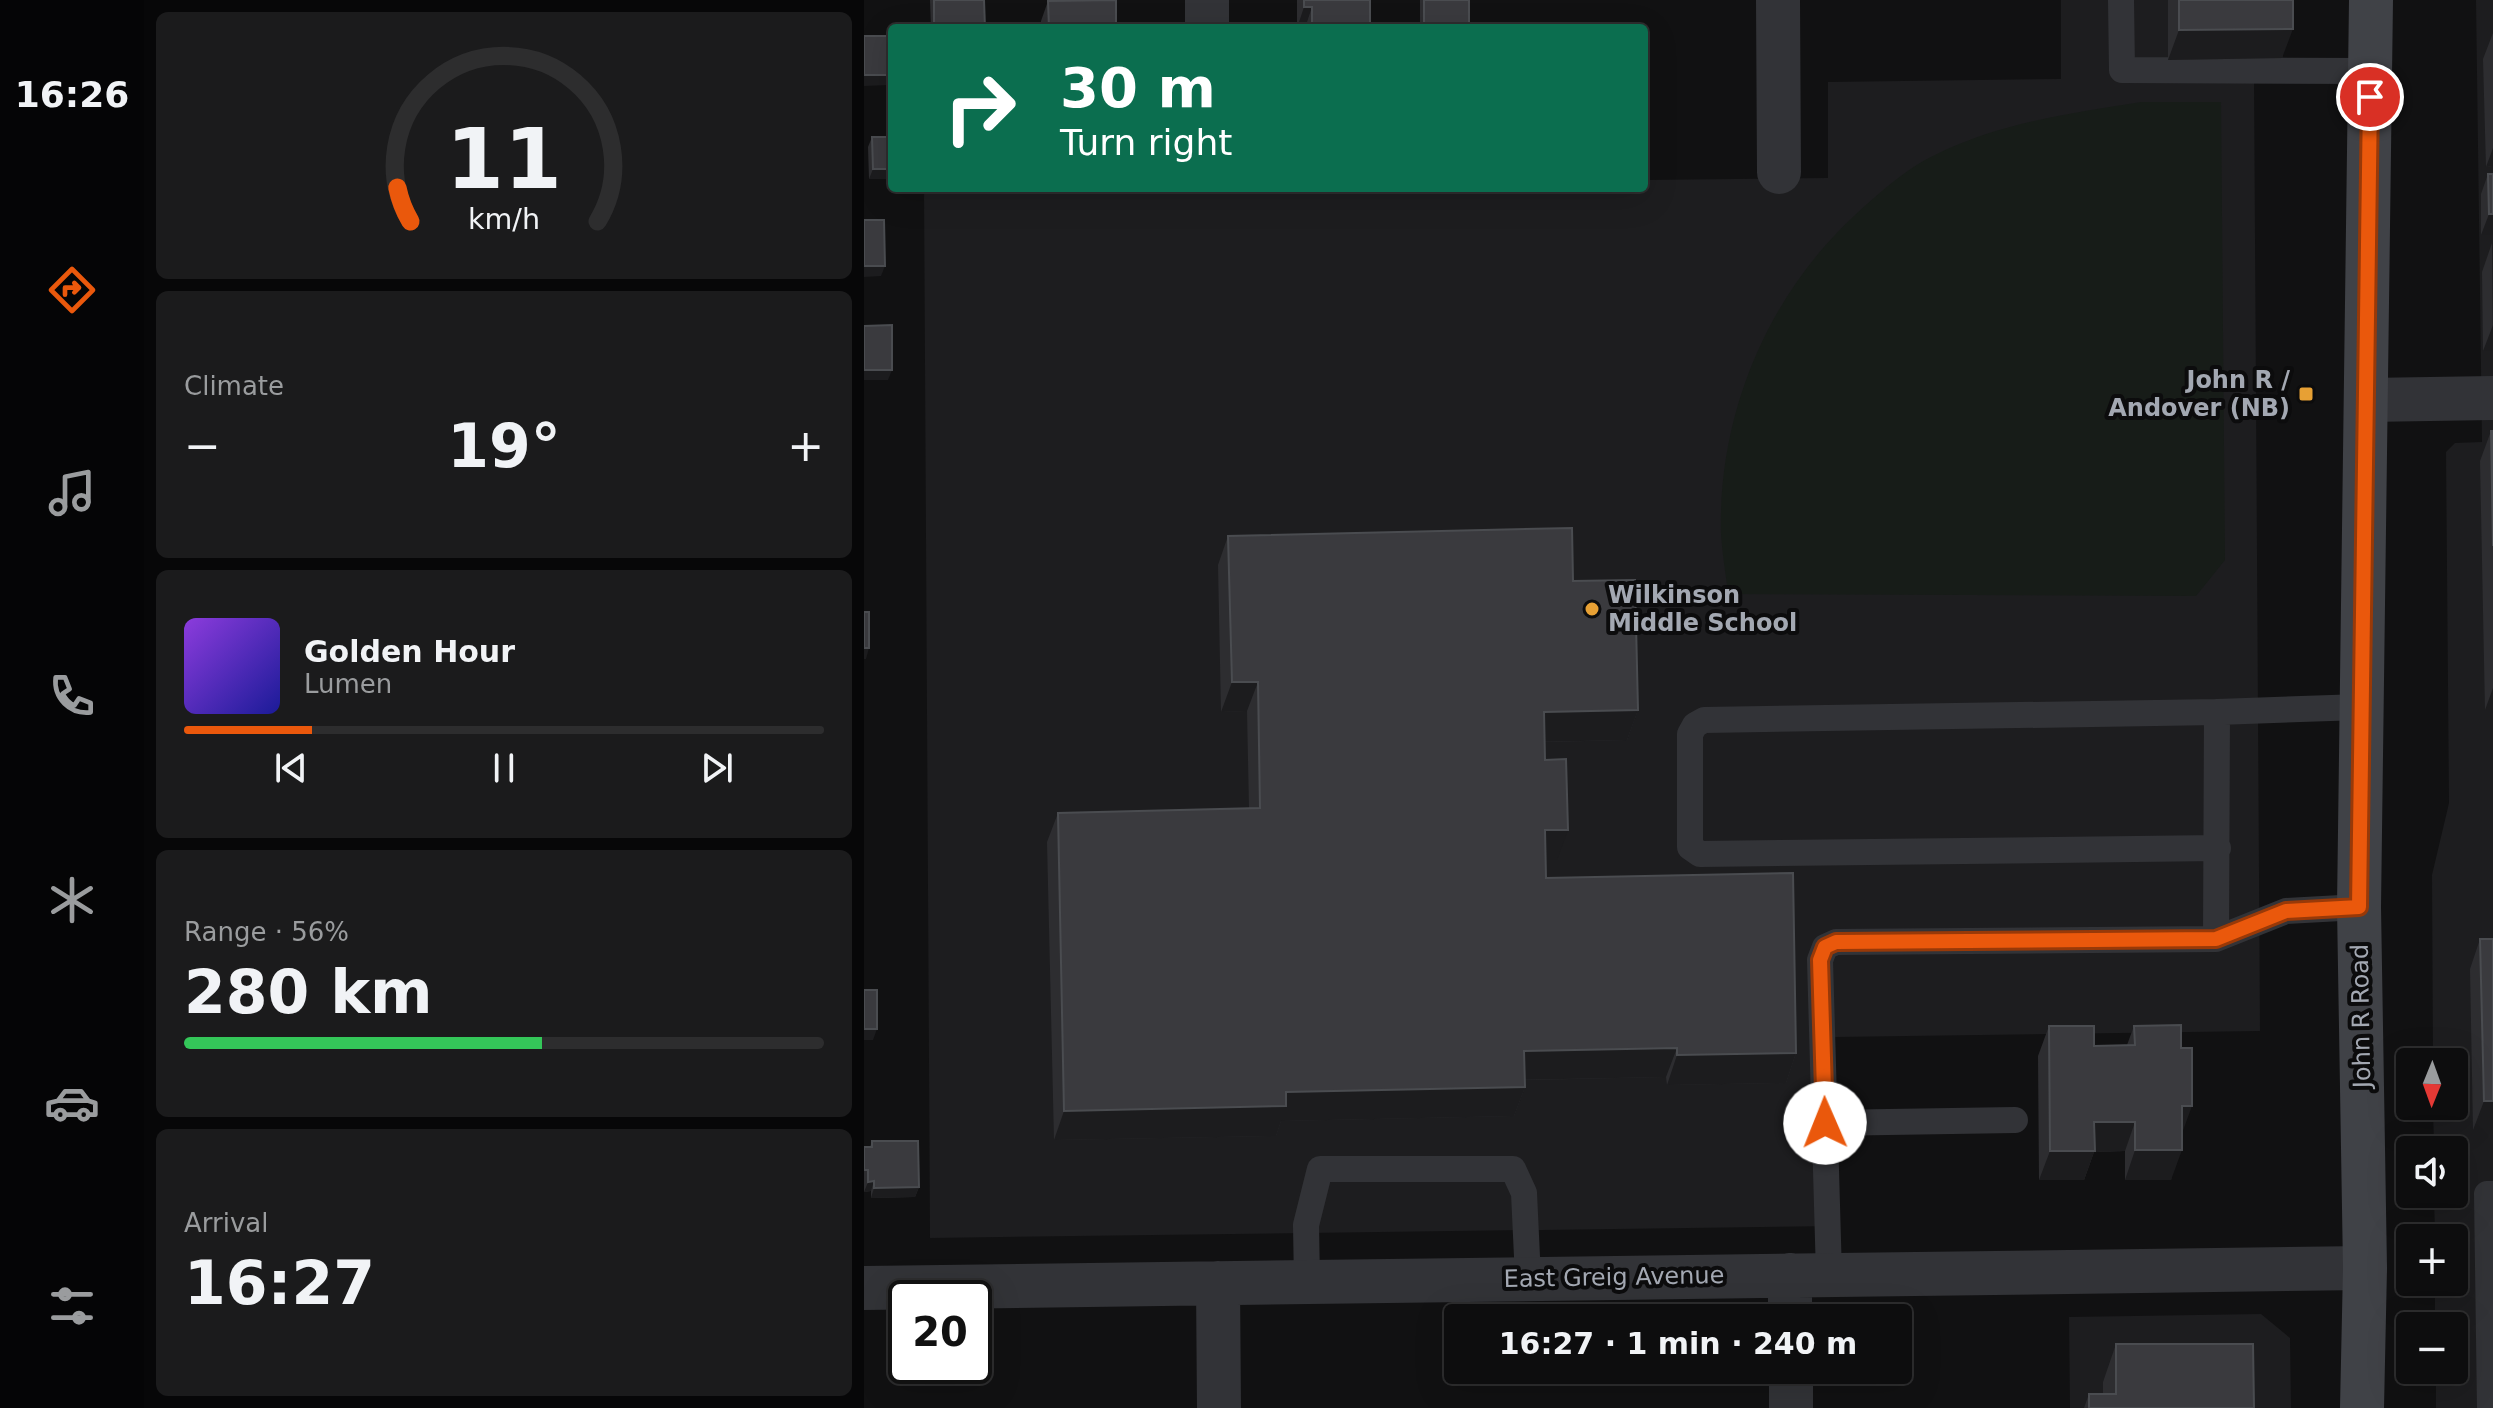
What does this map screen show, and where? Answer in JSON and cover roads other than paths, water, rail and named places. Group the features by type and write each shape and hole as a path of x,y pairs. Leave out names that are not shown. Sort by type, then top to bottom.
{"main road":[{"name":"John R Road","path":"2362,1408 2365,1268 2359,907 2371,0"}],"street":[{"path":"1207,0 1207,24"},
{"path":"1778,0 1779,172"},
{"path":"2367,400 2493,398"},
{"name":"East Greig Avenue","path":"864,1288 1528,1278 1803,1289 2365,1268"},
{"path":"1218,1283 1219,1408"},
{"path":"1791,1384 1791,1408"}],"lane":[{"path":"2121,0 2122,70 2370,71"},
{"path":"2218,848 1700,854 1690,847 1690,734 1695,725 1704,720 2361,707"},
{"path":"2216,939 2217,712"},
{"path":"1803,1289 1825,1123 1820,960 1825,947 1836,942 2216,939 2286,911 2359,907"},
{"path":"1825,1123 2015,1120"},
{"path":"1307,1282 1306,1225 1320,1169 1513,1169 1524,1193 1528,1278"},
{"path":"2490,1408 2487,1194 2493,1194"}],"place":[{"name":"John R / Andover (NB)","path":"2306,394"},
{"name":"Wilkinson Middle School","path":"1592,609"}]}
